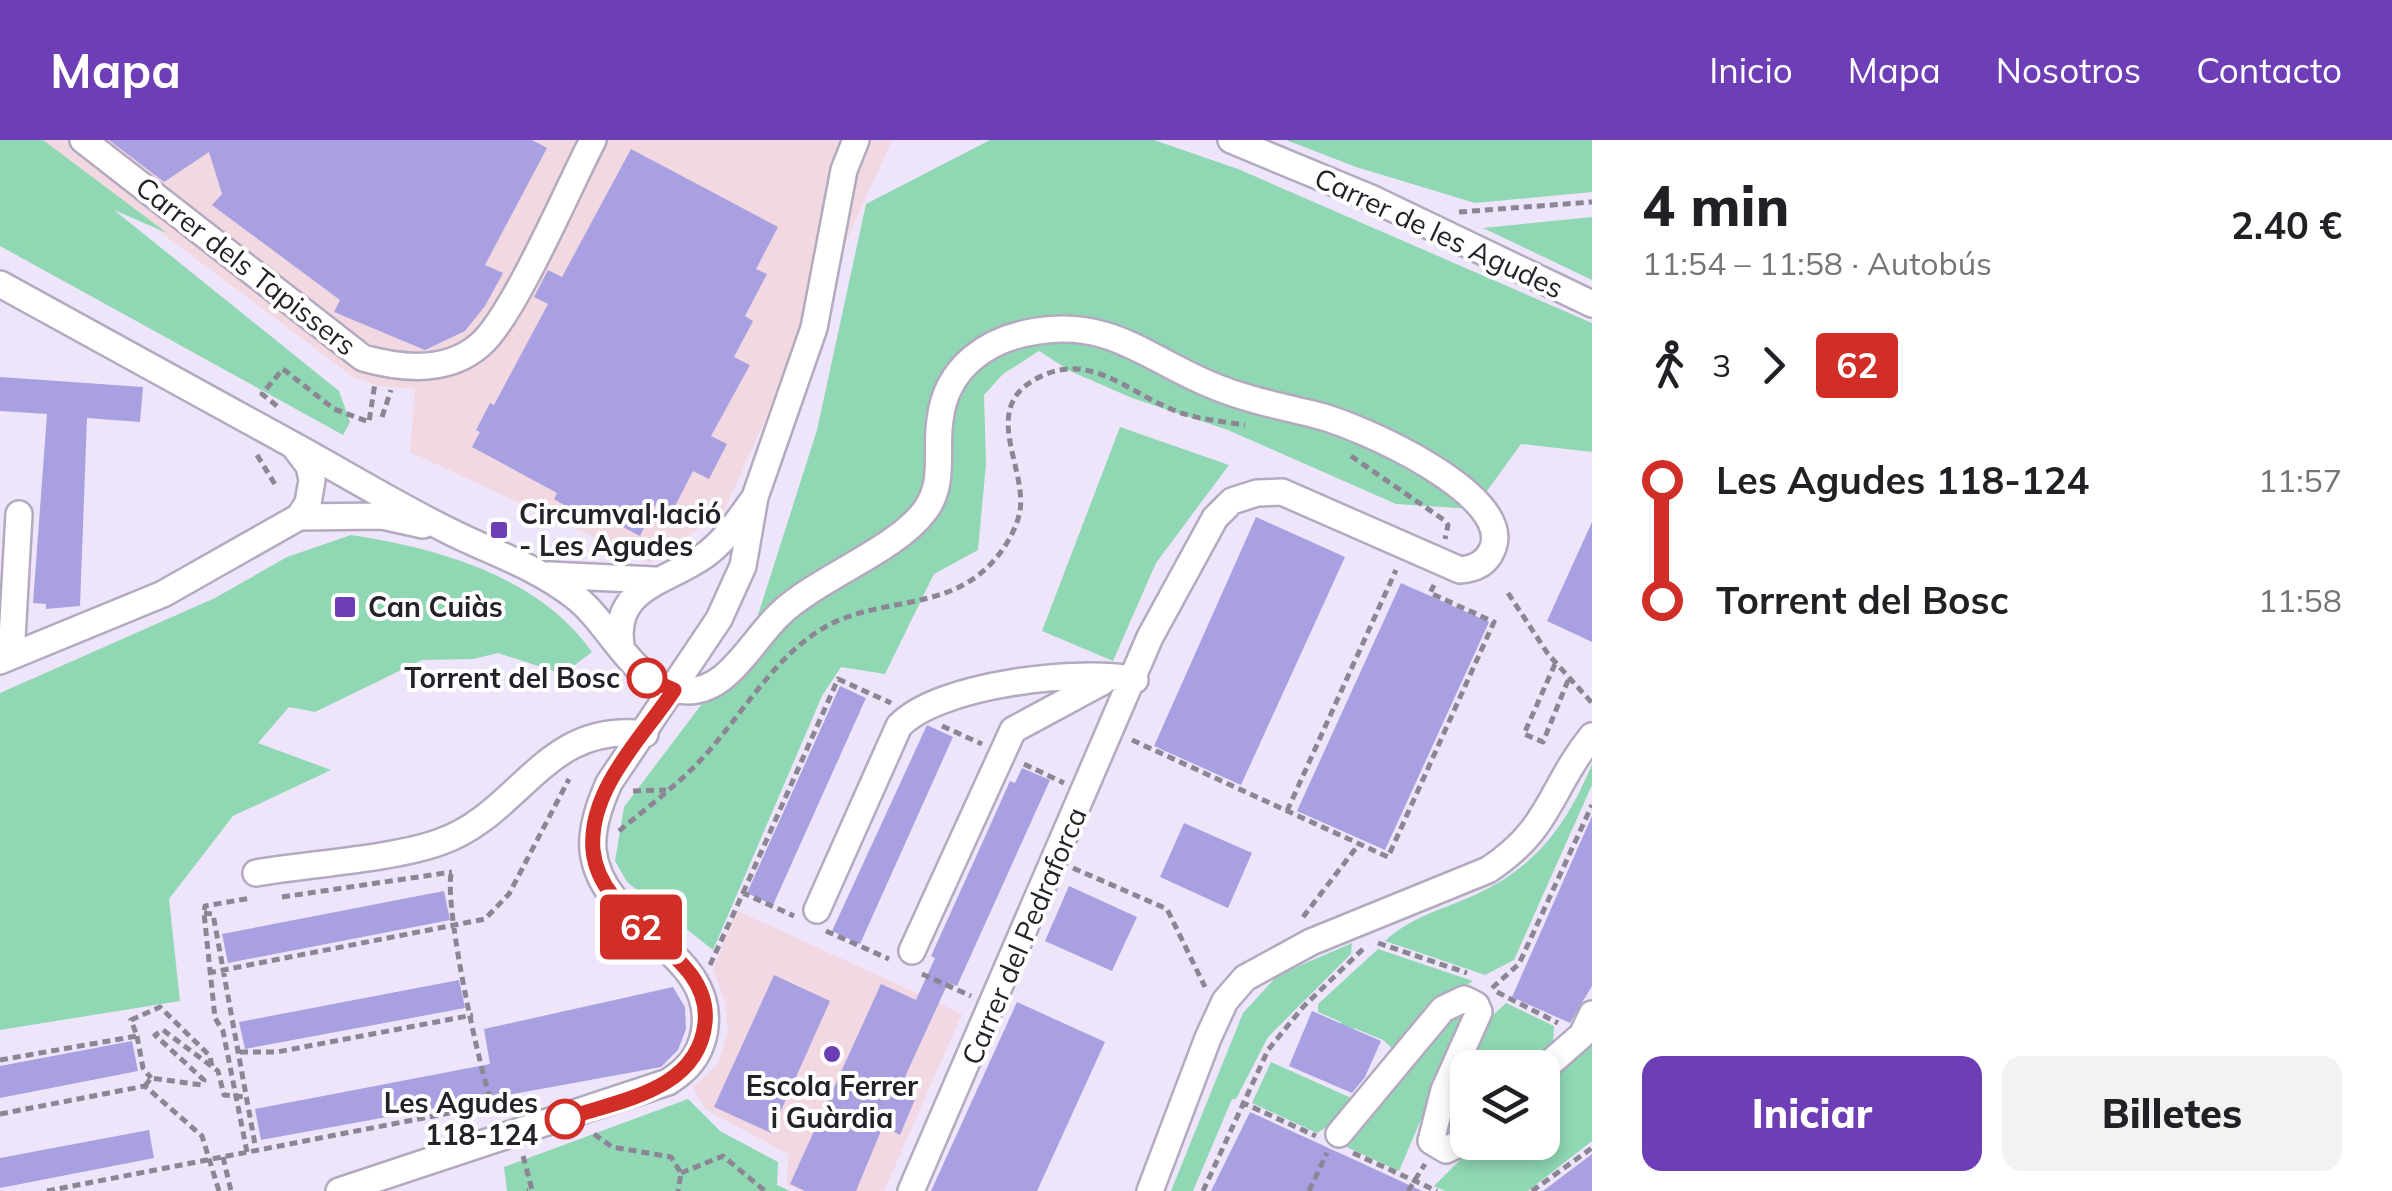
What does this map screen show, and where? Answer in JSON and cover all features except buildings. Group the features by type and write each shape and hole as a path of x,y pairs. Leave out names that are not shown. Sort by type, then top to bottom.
{"street":[{"name":"Carrer dels Tapissers","path":"83,140 364,358 398,368"},
{"path":"398,368 424,367 482,344 506,310 593,140"},
{"path":"339,1191 668,1082 688,1068 702,1044 706,1006 696,978 614,902 593,852 599,807 609,783 674,690 732,594 751,539 755,497 814,328 844,170 856,140"},
{"name":"Carrer de les Agudes","path":"1231,140 1371,198 1592,304"},
{"path":"0,284 443,529 544,574 592,610 647,678 674,690"},
{"name":"Carrer del Pedraforca","path":"674,690 690,692 719,680 792,603 895,538 923,514 937,485 939,421 956,375 969,359 999,340 1039,330 1076,329 1116,337 1219,388 1336,420 1384,438 1451,482 1491,516 1495,528 1492,550 1477,566 1449,568 1282,492 1232,501 1215,518 1125,678 911,1191"},
{"path":"293,445 309,466 312,480 299,517"},
{"path":"621,645 618,628 623,609 656,580 712,550 755,497"},
{"path":"19,514 6,658 163,594 299,517 382,516 443,529"},
{"path":"544,574 630,582 656,580"},
{"path":"817,910 908,716 926,706 992,688 1125,678"},
{"path":"912,951 1014,730 1023,721 1125,678"},
{"path":"256,873 437,844 480,820 577,743 600,733 645,734"},
{"path":"1150,1191 1208,1038 1225,1001 1245,978 1312,942 1488,870 1511,856 1539,828 1592,736"},
{"path":"1338,1142 1443,1009 1464,999 1476,1005 1477,1022 1432,1126 1431,1141 1437,1148 1450,1148"},
{"path":"1560,1055 1582,1036 1592,1014"}],"path":[{"path":"1458,212 1592,202"},
{"path":"264,392 283,368 334,410 368,422 374,385"},
{"path":"382,417 398,368"},
{"path":"593,852 693,768 809,638 860,612 929,600 961,589 998,556 1020,511 1008,432 1014,400 1028,384 1058,370 1088,370 1172,410 1251,426"},
{"path":"250,444 276,486"},
{"path":"1346,454 1444,520 1448,532 1441,546"},
{"path":"1287,811 1397,567"},
{"path":"1142,744 1388,857 1494,622 1430,594 1438,578"},
{"path":"1508,593 1555,664 1592,703"},
{"path":"1555,664 1524,734 1543,742 1569,678"},
{"path":"708,970 838,679 874,695"},
{"path":"1024,764 1058,780"},
{"path":"208,972 485,920 509,894 570,776"},
{"path":"632,791 667,790"},
{"path":"1476,1005 1519,964 1592,804"},
{"path":"1307,912 1359,844"},
{"path":"1068,866 1168,909 1206,990"},
{"path":"452,872 448,890 493,1108"},
{"path":"744,893 774,906"},
{"path":"247,1152 224,1037 215,1018 204,913 214,914 256,1150"},
{"path":"831,932 859,945"},
{"path":"1202,1191 1241,1102 1284,1030 1372,938"},
{"path":"1384,946 1479,977"},
{"path":"928,976 971,995 970,999"},
{"path":"1509,1000 1561,1024"},
{"path":"212,1066 210,1056 160,1007 131,1020 143,1068 150,1078 202,1085 204,1080 156,1035 163,1030 218,1071 224,1095 245,1097"},
{"path":"240,1052 276,1052 473,1015"},
{"path":"0,1060 137,1036"},
{"path":"224,1037 236,1036"},
{"path":"0,1114 145,1086 150,1078"},
{"path":"145,1086 202,1136 219,1191"},
{"path":"1241,1102 1307,1132"},
{"path":"48,1191 493,1108 523,1109"},
{"path":"591,1132 612,1147 671,1157 681,1174 678,1191"},
{"path":"1309,1191 1338,1142 1437,1191"},
{"path":"1408,1191 1437,1148"},
{"path":"1532,1191 1592,1148"},
{"path":"523,1156 532,1190 527,1191"},
{"path":"681,1174 723,1156 765,1191"},
{"path":"222,1157 230,1191"}],"shaded area":[{"path":"38,140 892,140 724,511 649,563 410,452 415,389 380,386 353,377"},
{"name":"Escola Ferrer i Guàrdia","path":"736,910 962,1014 884,1191 800,1191 787,1185 788,1154 705,1109 693,1087 718,1064 728,1031 725,1001 713,969"}],"green space":[{"path":"0,140 43,140 167,233 114,210 339,391 350,422 343,435 0,246"},
{"path":"990,140 1154,140 1238,169 1592,323 1592,452 1521,444 1474,509 1396,504 1228,430 1132,398 1070,371 1039,351 1003,374 984,395 986,464 978,550 934,574 885,674 841,667 822,696 713,950 627,882 615,861 624,807 750,640 817,430 866,204"},
{"path":"1286,140 1592,140 1592,192 1475,203 1356,167"},
{"path":"1592,217 1592,280 1483,228"},
{"path":"1120,427 1229,465 1156,563 1113,661 1042,631"},
{"path":"351,535 451,558 515,585 544,603 592,652 563,674 498,653 473,659 422,660 315,712 289,707 258,743 331,770 233,816 169,899 180,1001 0,1030 0,693 215,598 287,557"},
{"path":"1592,764 1592,785 1514,960 1485,975 1385,941 1414,921 1491,887 1529,861 1571,808"},
{"path":"1352,943 1351,954 1268,1037 1236,1099 1232,1099 1193,1191 1171,1191 1243,1013 1278,975"},
{"path":"1378,949 1473,981 1450,996 1397,1053 1383,1040 1354,1028 1351,1034 1339,1028 1341,1022 1318,1012 1318,1004"},
{"path":"1506,1003 1554,1026 1553,1046 1549,1050 1475,1050 1492,1016"},
{"path":"1461,1012 1465,1016 1399,1171 1342,1145 1444,1019"},
{"path":"1592,1040 1592,1141 1528,1191 1445,1191 1434,1186 1460,1160 1560,1160 1560,1070 1586,1051"},
{"path":"1271,1062 1349,1097 1359,1096 1341,1118 1317,1133 1252,1103"},
{"path":"688,1099 720,1131 778,1162 777,1185 790,1191 507,1191 504,1167"},
{"path":"1450,1101 1450,1135 1445,1139 1436,1129"}],"bus line":[{"name":"62","path":"565,1119 668,1082 688,1068 702,1044 706,1006 696,978 614,902 593,852 599,807 609,783 674,690 647,678"}],"place":[{"name":"Circumval·lació - Les Agudes","path":"499,530"},
{"name":"Can Cuiàs","path":"345,607"},
{"name":"Torrent del Bosc","path":"647,678"},
{"name":"Escola Ferrer i Guàrdia","path":"832,1054"},
{"name":"Les Agudes 118-124","path":"565,1119"}]}
